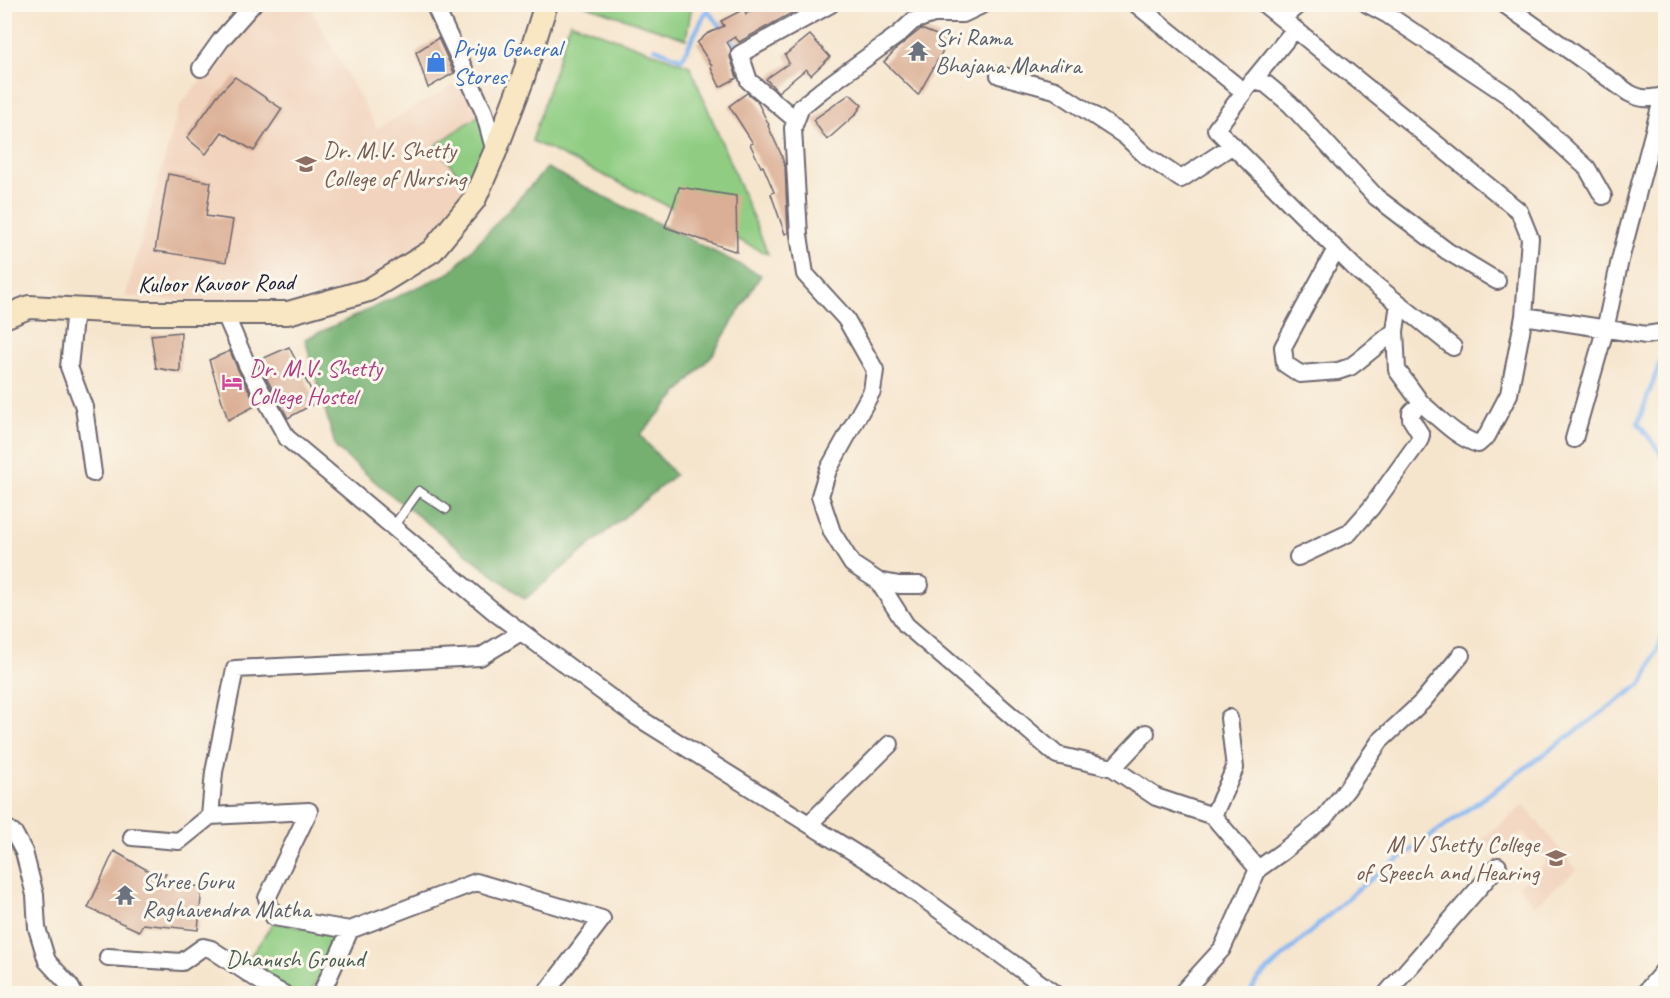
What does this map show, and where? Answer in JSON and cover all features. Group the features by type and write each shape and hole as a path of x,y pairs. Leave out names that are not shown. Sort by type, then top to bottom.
{"main road":[{"name":"Kuloor Kavoor Road","path":"4,317 29,307 145,313 288,313 369,290 432,251 474,200 523,78 546,4"}],"street":[{"path":"201,68 221,40 253,4"},
{"path":"434,4 484,112 495,152"},
{"path":"796,120 749,81 740,54 831,4"},
{"path":"920,585 899,585 878,581 852,564 831,532 819,496 828,470 872,391 874,370 846,319 806,274 799,235 793,128 801,107 913,21 934,14 963,14 984,4"},
{"path":"1136,4 1248,86 1266,84 1290,105 1376,197 1447,251 1497,281"},
{"path":"1264,4 1519,211 1530,238 1524,316 1509,394 1487,436 1478,444 1471,442 1421,403 1397,370 1395,330 1399,303"},
{"path":"1299,4 1289,24 1248,86 1216,129 1358,271 1453,347"},
{"path":"1367,4 1388,15 1509,96 1587,168 1602,196"},
{"path":"1504,4 1629,93 1647,100 1664,96 1620,260 1605,330 1574,439"},
{"path":"999,75 1055,90 1125,136 1145,155 1181,178 1233,145"},
{"path":"1336,249 1283,347 1285,364 1300,374 1338,371 1350,367 1395,330"},
{"path":"75,309 69,367 84,408 93,473"},
{"path":"225,314 248,367 287,438 497,614 634,715 895,878 1056,993"},
{"path":"1524,316 1647,335 1665,332"},
{"path":"1298,557 1349,533 1371,507 1419,441 1420,435 1411,419 1411,412 1421,403"},
{"path":"878,581 906,625 1057,754 1113,768 1156,797 1213,816 1258,869"},
{"path":"210,816 214,772 235,669 480,657 521,632"},
{"path":"1181,993 1222,949 1258,869 1324,818 1380,741 1422,702 1461,655"},
{"path":"1213,816 1235,768 1229,718"},
{"path":"1113,768 1146,734"},
{"path":"809,824 890,744"},
{"path":"132,837 178,841 210,816 309,811 267,898 274,917 350,930 477,882 602,920 545,993"},
{"path":"4,826 15,835 24,852 35,895 38,928 47,961 74,993"},
{"path":"1386,993 1498,866"},
{"path":"321,993 350,930"},
{"path":"108,957 182,962 203,947 211,949 263,983 284,993"},
{"path":"1644,993 1665,968"}],"lane":[{"path":"393,527 419,490 446,509"}],"shaded area":[{"name":"Dr. M.V. Shetty College of Nursing","path":"268,5 309,5 377,128 465,79 484,112 472,194 450,227 367,287 262,305 125,297 180,105 253,15"},
{"name":"M V Shetty College of Speech and Hearing","path":"1524,805 1577,870 1534,906 1519,886 1547,862 1522,832 1496,854 1482,838"}],"green space":[{"path":"584,5 692,5 686,39"},
{"path":"570,22 690,66 768,254 532,141"},
{"path":"484,112 489,149 472,194 436,145"},
{"path":"547,168 761,275 713,354 640,435 675,475 525,599 386,491 336,448 305,339 451,272"},
{"name":"Dhanush Ground","path":"274,922 345,936 310,993 295,993 243,967"}],"building":[{"path":"758,4 808,4 739,42 735,37 727,42 731,49 730,57 737,78 720,87 712,66 697,43 707,34 724,26 721,21 744,9 746,14"},
{"name":"Sri Rama Bhajana Mandira","path":"921,29 949,40 918,95 884,62"},
{"path":"810,35 830,57 811,75 806,69 778,92 766,79 789,63 785,55"},
{"name":"Priya General Stores","path":"438,38 454,73 428,88 416,52"},
{"path":"235,77 282,109 254,151 222,132 206,154 187,138 217,96"},
{"path":"747,93 757,101 785,167 788,233 785,234 771,194 774,192 750,144 753,143 729,106"},
{"path":"850,94 862,105 855,115 827,140 813,120"},
{"path":"168,174 211,182 206,216 233,220 226,262 155,251"},
{"path":"679,187 736,196 737,252 665,227"},
{"path":"181,332 180,372 156,368 151,335"},
{"path":"289,347 317,402 288,418 257,361"},
{"name":"Dr. M.V. Shetty College Hostel","path":"230,351 257,405 228,420 209,360"},
{"name":"Shree Guru Raghavendra Matha","path":"114,851 154,874 166,873 162,882 202,887 198,930 143,924 139,931 88,908"}],"waterway":[{"path":"655,48 682,59 707,10 736,45"},
{"path":"1666,346 1638,423 1666,460"},
{"path":"1249,994 1257,980 1359,888 1644,682 1666,628"}],"place":[{"name":"Sri Rama Bhajana Mandira","path":"918,51"},
{"name":"Priya General Stores","path":"436,62"},
{"name":"Dr. M.V. Shetty College of Nursing","path":"306,164"},
{"name":"Dr. M.V. Shetty College Hostel","path":"232,382"},
{"name":"M V Shetty College of Speech and Hearing","path":"1556,858"},
{"name":"Shree Guru Raghavendra Matha","path":"125,895"}]}
